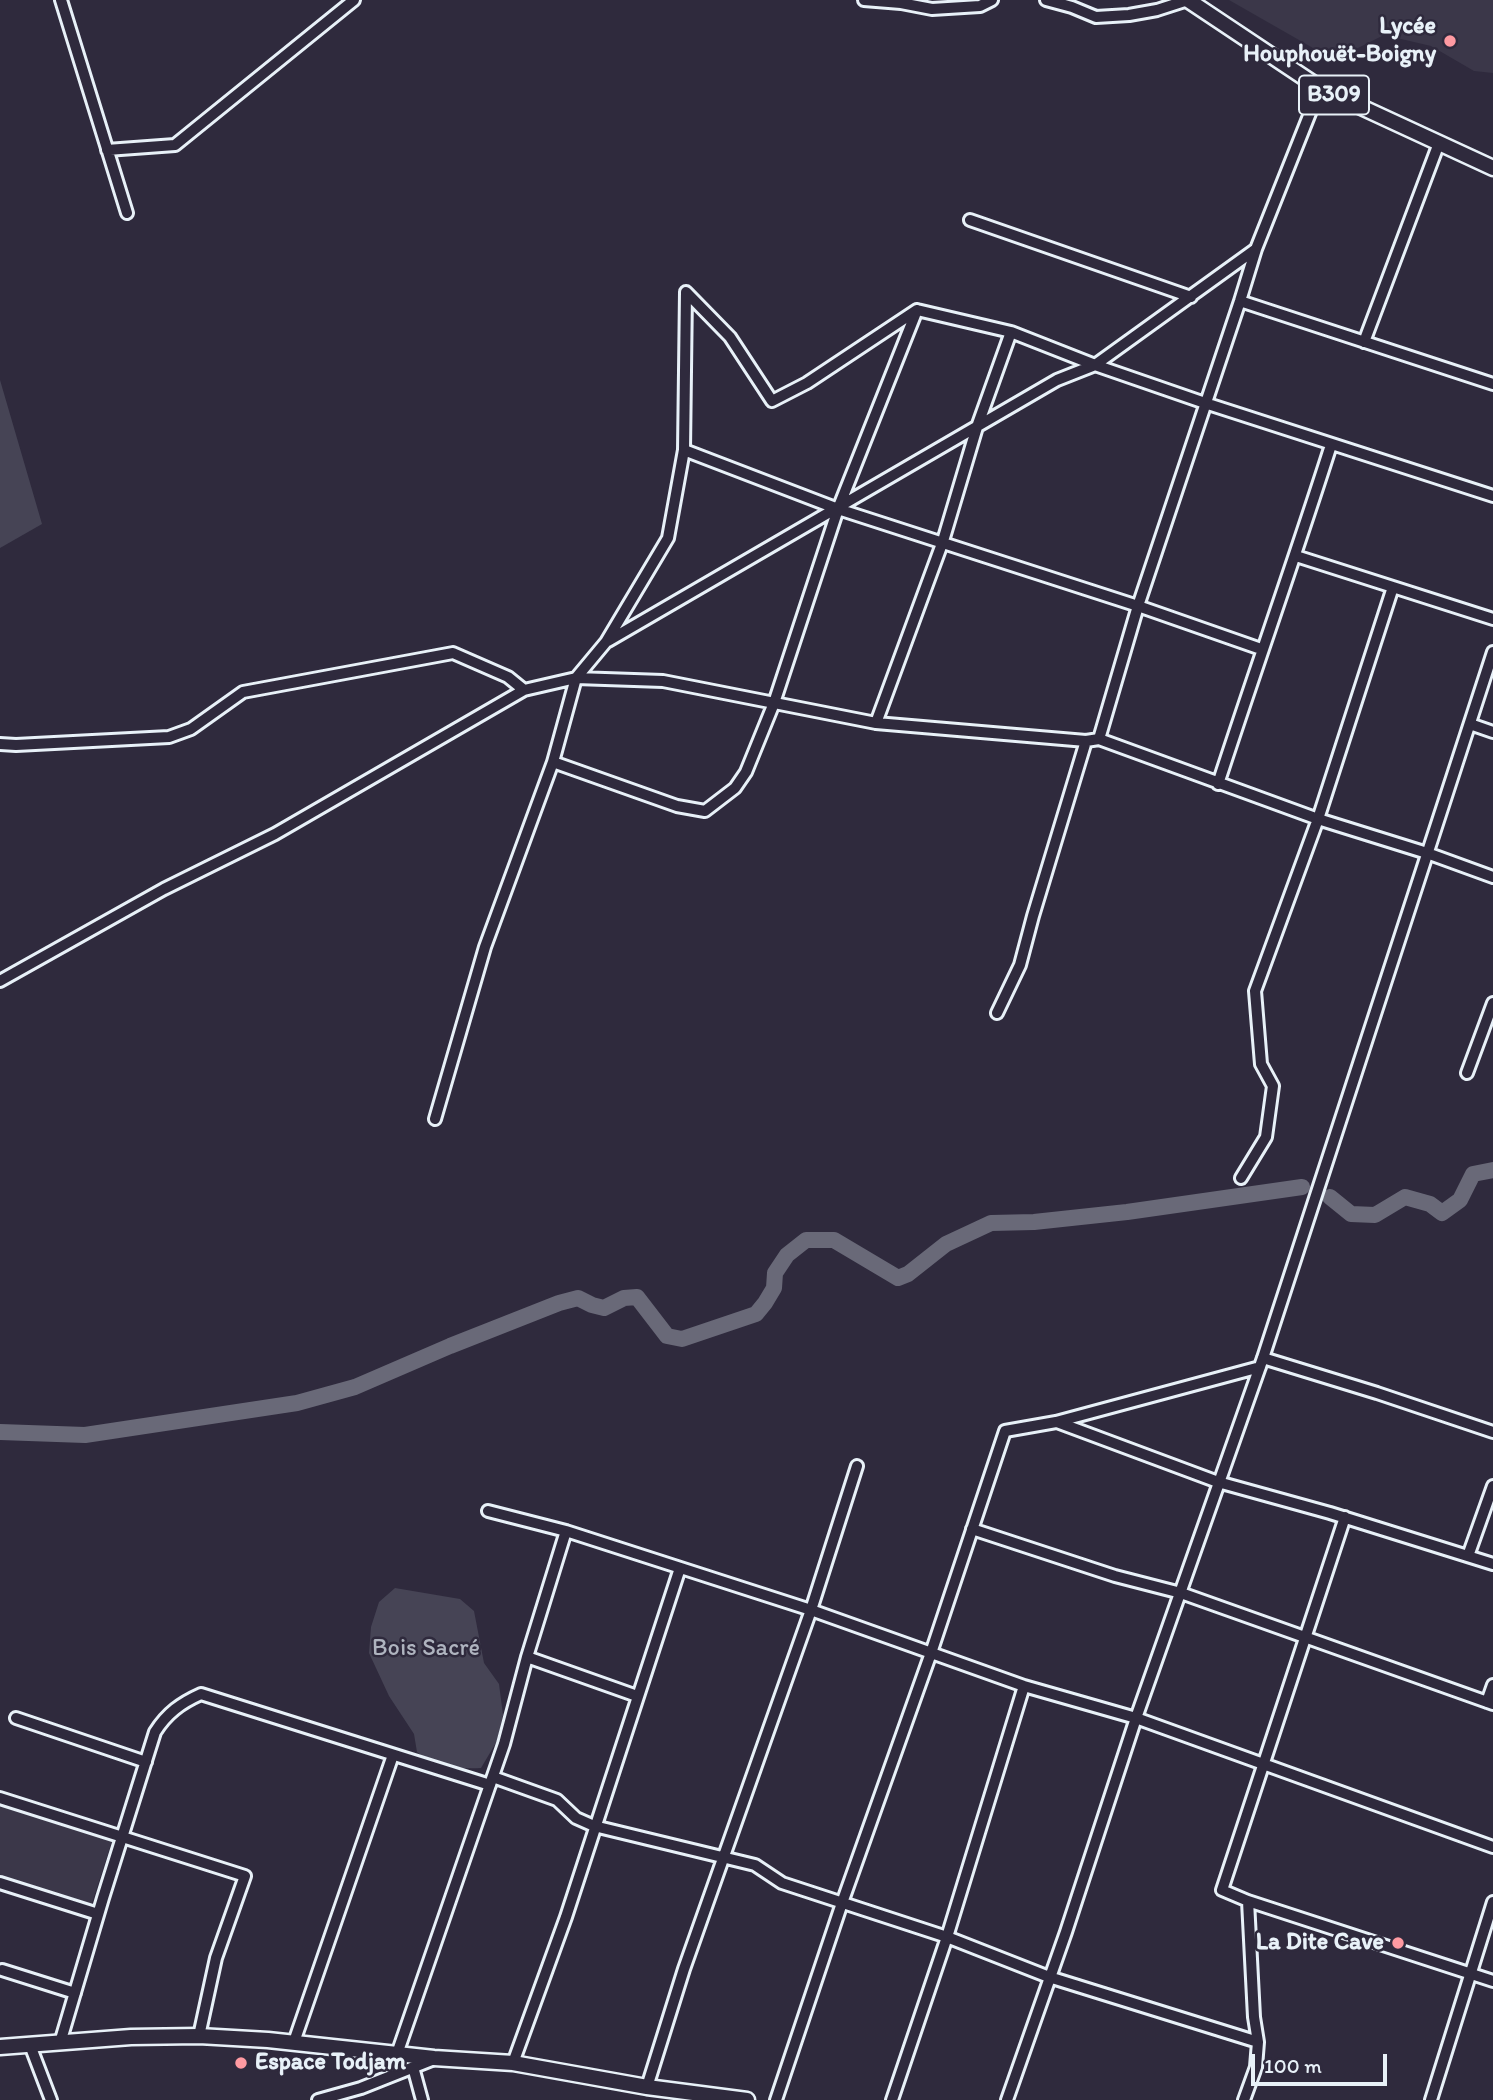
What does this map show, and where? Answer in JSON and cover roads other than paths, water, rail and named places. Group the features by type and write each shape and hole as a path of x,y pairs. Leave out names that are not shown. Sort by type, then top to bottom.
{"main road":[{"name":"B309","path":"1188,0 1320,88 1493,168"},
{"path":"0,2046 131,2037 199,2036 294,2042 434,2058 513,2063 654,2092 747,2100"}],"street":[{"path":"61,0 127,213"},
{"path":"107,150 175,145 354,0"},
{"path":"864,0 932,9 980,6 992,0"},
{"path":"1046,0 1096,17 1157,10 1188,0"},
{"path":"1099,739 1138,606 1255,249 1320,88"},
{"path":"1364,342 1439,143"},
{"path":"970,220 1191,297"},
{"path":"606,642 1057,380 1095,365 1255,249"},
{"path":"435,1119 485,947 553,762 576,678 606,642 668,538 684,450 686,292 730,337 772,401 807,383 917,310 1011,332 1095,365 1205,403 1493,496"},
{"path":"1240,301 1493,384"},
{"path":"553,762 677,806 705,811 735,788 746,772 774,703 838,509 917,310"},
{"path":"876,723 943,541 977,427 1011,332"},
{"path":"1218,784 1331,445"},
{"path":"684,450 838,509 943,541 1261,649"},
{"path":"1296,556 1493,619"},
{"path":"1241,1178 1266,1137 1273,1086 1261,1064 1255,991 1318,819 1393,587"},
{"path":"1007,2100 1066,1932 1136,1718 1261,1363 1493,652"},
{"path":"0,744 169,737 191,729 243,692 453,653 508,677 524,690"},
{"path":"0,981 164,889 275,834 524,690 576,678 663,681 876,723 1086,741 1099,739 1218,784 1493,877"},
{"path":"1470,724 1493,732"},
{"path":"996,1013 1020,965 1032,916 1086,741"},
{"path":"1467,1073 1493,1003"},
{"path":"776,2100 1005,1431 1056,1422 1261,1363 1377,1392 1493,1432"},
{"path":"1056,1422 1218,1482 1345,1517 1493,1564"},
{"path":"654,2092 684,1969 811,1610 857,1466"},
{"path":"1468,1556 1493,1486"},
{"path":"488,1511 566,1531 680,1567 811,1610 1024,1686 1136,1718 1493,1847"},
{"path":"1345,1517 1222,1890 1493,1982"},
{"path":"972,1529 1115,1576 1181,1593 1490,1703 1493,1685"},
{"path":"397,2054 504,1744 527,1657 566,1531"},
{"path":"513,2063 566,1917 680,1567"},
{"path":"527,1657 637,1696"},
{"path":"892,2100 947,1937 1024,1686"},
{"path":"60,2043 155,1732 162,1721 186,1701 201,1694 393,1755 557,1800 576,1818 594,1826 755,1865 782,1883 947,1937 1049,1977 1258,2042"},
{"path":"16,1718 146,1762"},
{"path":"294,2042 393,1755"},
{"path":"0,1798 245,1876 216,1958 199,2036"},
{"path":"0,1883 98,1914"},
{"path":"1244,2100 1256,2067 1258,2042 1254,2017 1248,1901"},
{"path":"1431,2100 1493,1902"},
{"path":"2,1970 75,1993"},
{"path":"30,2045 51,2100"},
{"path":"318,2100 361,2088 434,2058"},
{"path":"413,2067 422,2100"}],"waterway":[{"path":"1330,1197 1351,1214 1375,1215 1405,1197 1430,1204 1442,1213 1460,1200 1473,1174 1493,1170"},
{"path":"0,1432 85,1435 297,1403 355,1387 450,1346 578,1298 604,1308 624,1298 637,1297 667,1336 682,1339 756,1314 774,1288 775,1273 787,1255 806,1240 834,1240 898,1278 908,1274 946,1244 991,1223 1034,1222 1127,1212 1302,1187"}],"place":[{"name":"Lycée Houphouët-Boigny","path":"1450,41"},
{"name":"La Dite Cave","path":"1398,1943"},
{"name":"Espace Todjam","path":"241,2063"}],"park label":[{"name":"Bois Sacré","path":"426,1649"}]}
